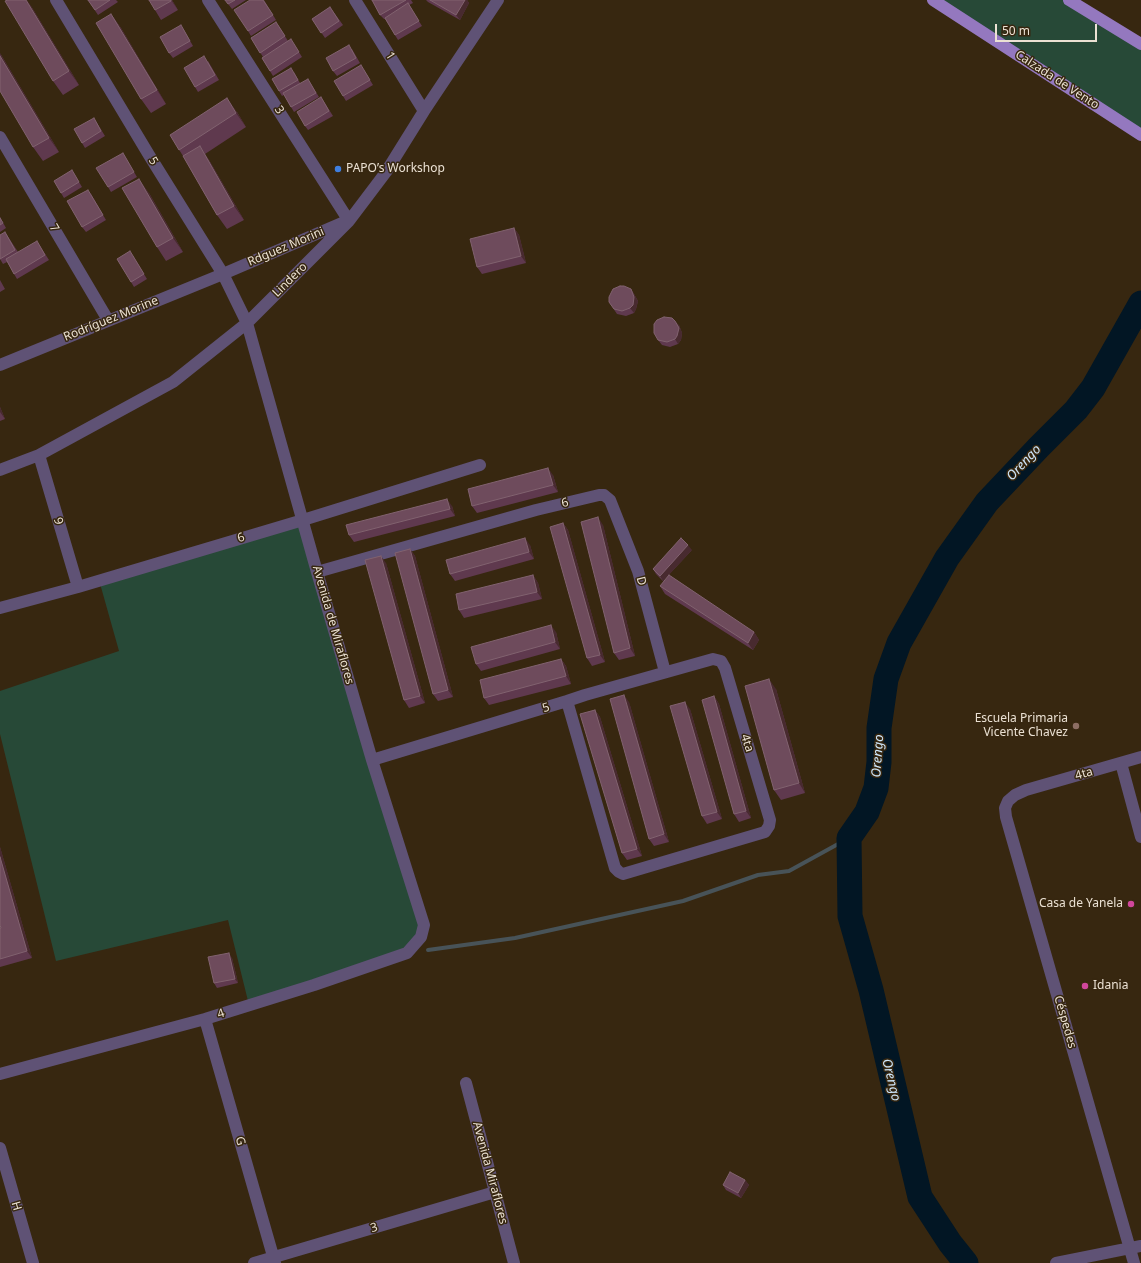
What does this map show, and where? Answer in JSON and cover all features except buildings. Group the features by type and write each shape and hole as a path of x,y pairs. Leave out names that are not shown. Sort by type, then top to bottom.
{"main road":[{"name":"Calzada de Vento","path":"933,0 1141,135"},
{"path":"1069,0 1141,44"}],"street":[{"name":"5","path":"56,0 149,155 223,274 247,323"},
{"name":"3","path":"208,0 349,221"},
{"name":"1","path":"355,0 424,111"},
{"name":"Lindero","path":"0,470 39,455 173,382 247,323 349,221 386,172 424,111 498,0"},
{"name":"7","path":"0,137 108,320"},
{"name":"Rdguez Morini","path":"223,274 349,221"},
{"name":"Rodríguez Morine","path":"0,365 223,274"},
{"name":"Avenida de Miraflores","path":"247,323 302,520 372,760 424,925"},
{"name":"9","path":"39,455 78,587"},
{"name":"6","path":"0,608 78,587 480,465"},
{"name":"6","path":"317,572 536,510 604,495"},
{"name":"D","path":"604,495 610,500 638,571 664,672"},
{"name":"5","path":"372,760 664,672 713,659 721,661"},
{"name":"4ta","path":"567,701 615,868 623,874 765,832 769,826 770,820 725,668 721,661"},
{"name":"4ta","path":"1026,790 1141,757"},
{"path":"1121,763 1141,837"},
{"name":"Céspedes","path":"1026,790 1015,795 1008,801 1005,808 1006,817 1136,1248 1134,1263"},
{"name":"4","path":"0,1074 205,1019 314,985 407,953 420,937 424,925"},
{"name":"G","path":"205,1019 274,1260"},
{"name":"Avenida Miraflores","path":"466,1083 514,1263"},
{"name":"H","path":"0,1148 33,1263"},
{"name":"3","path":"254,1263 274,1260 495,1192"},
{"path":"1056,1263 1136,1248"}],"green space":[{"path":"933,0 1069,0 1141,44 1141,135"},
{"path":"303,520 424,925 407,953 249,1005 228,920 56,961 0,734 0,691 119,651 99,580"}],"waterway":[{"name":"Orengo","path":"966,1263 950,1243 920,1197 871,990 850,916 849,838 867,812 876,788 879,762 879,728 886,679 899,643 947,558 987,502 1076,410 1093,388 1141,303"},
{"path":"428,950 515,938 683,901 758,875 789,871 849,838"}],"place":[{"name":"PAPO’s Workshop","path":"338,169"},
{"name":"Escuela Primaria Vicente Chavez","path":"1076,726"},
{"name":"Casa de Yanela","path":"1131,904"},
{"name":"Idania","path":"1085,986"}]}
